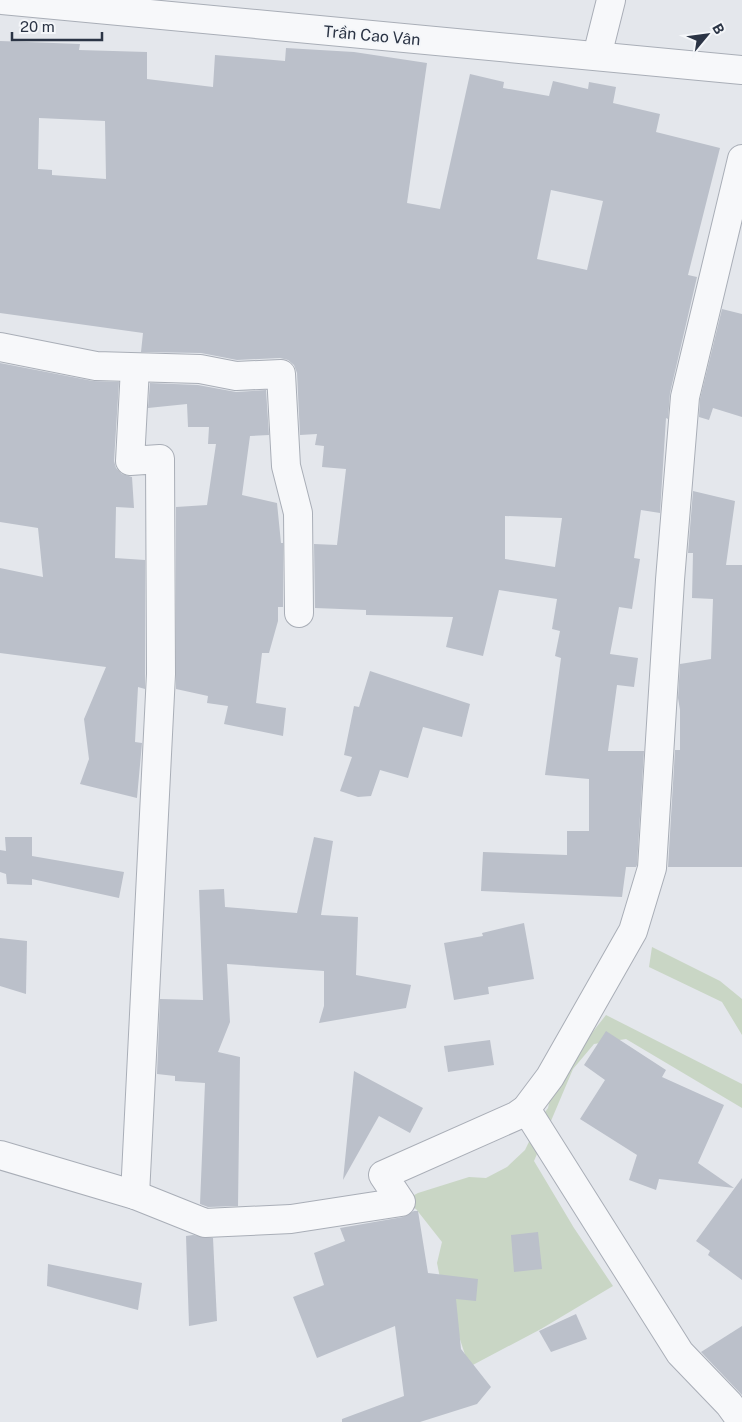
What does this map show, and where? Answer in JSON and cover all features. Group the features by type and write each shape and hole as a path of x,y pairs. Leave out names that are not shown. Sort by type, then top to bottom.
{"street":[{"name":"Trần Cao Vân","path":"2,0 742,70"},
{"path":"597,56 611,0"},
{"path":"0,1155 135,1195 205,1223 291,1218 401,1202 383,1175 505,1122 526,1109 550,1077 633,931 652,868 670,580 685,397 742,159"},
{"path":"0,347 96,366 200,369 236,376 281,374 286,466 298,513 299,613"},
{"path":"135,368 130,461 160,459 161,665 135,1195"},
{"path":"526,1109 680,1353 729,1404 742,1422"}],"green space":[{"path":"652,947 720,981 742,999 742,1035 722,1002 649,967"},
{"path":"606,1015 742,1084 742,1108 626,1039 594,1044 573,1069 534,1161 574,1228 613,1286 541,1329 469,1367 440,1278 437,1263 442,1242 416,1209 401,1202 418,1193 469,1177 486,1178 507,1167 525,1150 540,1119 548,1108 554,1081"}],"building":[{"path":"0,41 80,44 79,50 147,52 147,79 213,87 215,55 285,61 286,48 354,52 427,63 407,203 440,209 470,74 504,82 503,88 549,96 553,81 588,89 589,82 616,87 613,103 660,114 656,132 720,148 688,275 697,277 670,393 668,419 666,418 660,513 641,510 634,558 640,559 632,609 619,607 610,654 638,658 634,687 617,685 608,751 644,751 637,865 636,867 626,867 622,897 481,891 483,852 567,855 567,831 589,831 589,779 545,775 561,658 555,656 560,631 552,629 557,599 499,590 483,656 446,647 453,617 366,615 366,610 315,608 314,544 337,545 346,469 322,467 324,446 315,445 317,434 300,435 297,373 294,365 288,360 280,358 237,360 201,353 141,352 143,333 0,313","holes":["39,118 105,121 106,179 52,175 52,170 38,169","551,190 603,201 587,270 537,259","505,516 562,518 555,567 505,559"]},
{"path":"722,309 742,314 742,417 713,408 709,420 699,417 700,399"},
{"path":"0,363 93,381 119,382 114,461 116,468 122,474 132,477 134,508 116,507 115,558 145,560 145,689 138,687 135,742 142,743 137,798 80,784 89,759 84,719 106,667 0,653 0,568 43,577 38,528 0,522"},
{"path":"150,383 198,385 236,392 266,390 269,435 250,436 242,495 277,503 281,543 283,543 283,607 278,607 278,621 269,653 262,653 256,703 286,708 283,736 224,724 228,706 207,703 208,696 176,689 176,507 207,505 216,444 208,444 209,427 188,427 187,404 148,408"},
{"path":"693,491 735,501 726,565 742,565 742,867 668,867 675,750 680,750 680,710 678,698 680,664 711,659 713,599 692,598 693,553 688,553"},
{"path":"370,671 470,704 462,737 423,727 408,778 380,770 371,796 358,797 340,791 352,757 344,755 354,706 359,707"},
{"path":"5,837 32,837 32,856 124,872 119,898 32,879 32,885 7,884 6,874 0,872 0,850 6,851"},
{"path":"314,837 333,841 321,915 358,917 356,975 411,985 406,1008 319,1023 324,1006 324,971 227,964 230,1022 218,1052 240,1057 238,1206 208,1207 200,1204 205,1083 175,1081 175,1076 157,1074 160,999 203,1000 199,890 224,889 225,907 297,913"},
{"path":"524,923 534,979 488,987 489,994 454,1000 444,943 483,936 482,933"},
{"path":"0,938 27,941 26,994 0,986"},
{"path":"606,1031 666,1070 662,1077 724,1105 698,1163 734,1188 659,1179 656,1190 629,1180 637,1155 580,1119 605,1080 584,1065"},
{"path":"490,1040 494,1065 448,1072 444,1046"},
{"path":"354,1071 423,1108 410,1133 379,1116 343,1180"},
{"path":"742,1178 742,1280 708,1255 710,1251 696,1241"},
{"path":"418,1211 428,1273 478,1279 476,1301 456,1299 461,1349 491,1387 477,1404 420,1422 342,1422 342,1419 404,1396 395,1326 317,1358 293,1297 324,1285 314,1253 345,1241 340,1228 403,1217"},
{"path":"538,1232 542,1269 514,1272 511,1235"},
{"path":"193,1235 213,1238 217,1321 189,1326 186,1236"},
{"path":"48,1264 142,1283 138,1310 47,1286"},
{"path":"576,1314 587,1339 551,1352 539,1331"},
{"path":"742,1326 742,1395 701,1352"}]}
